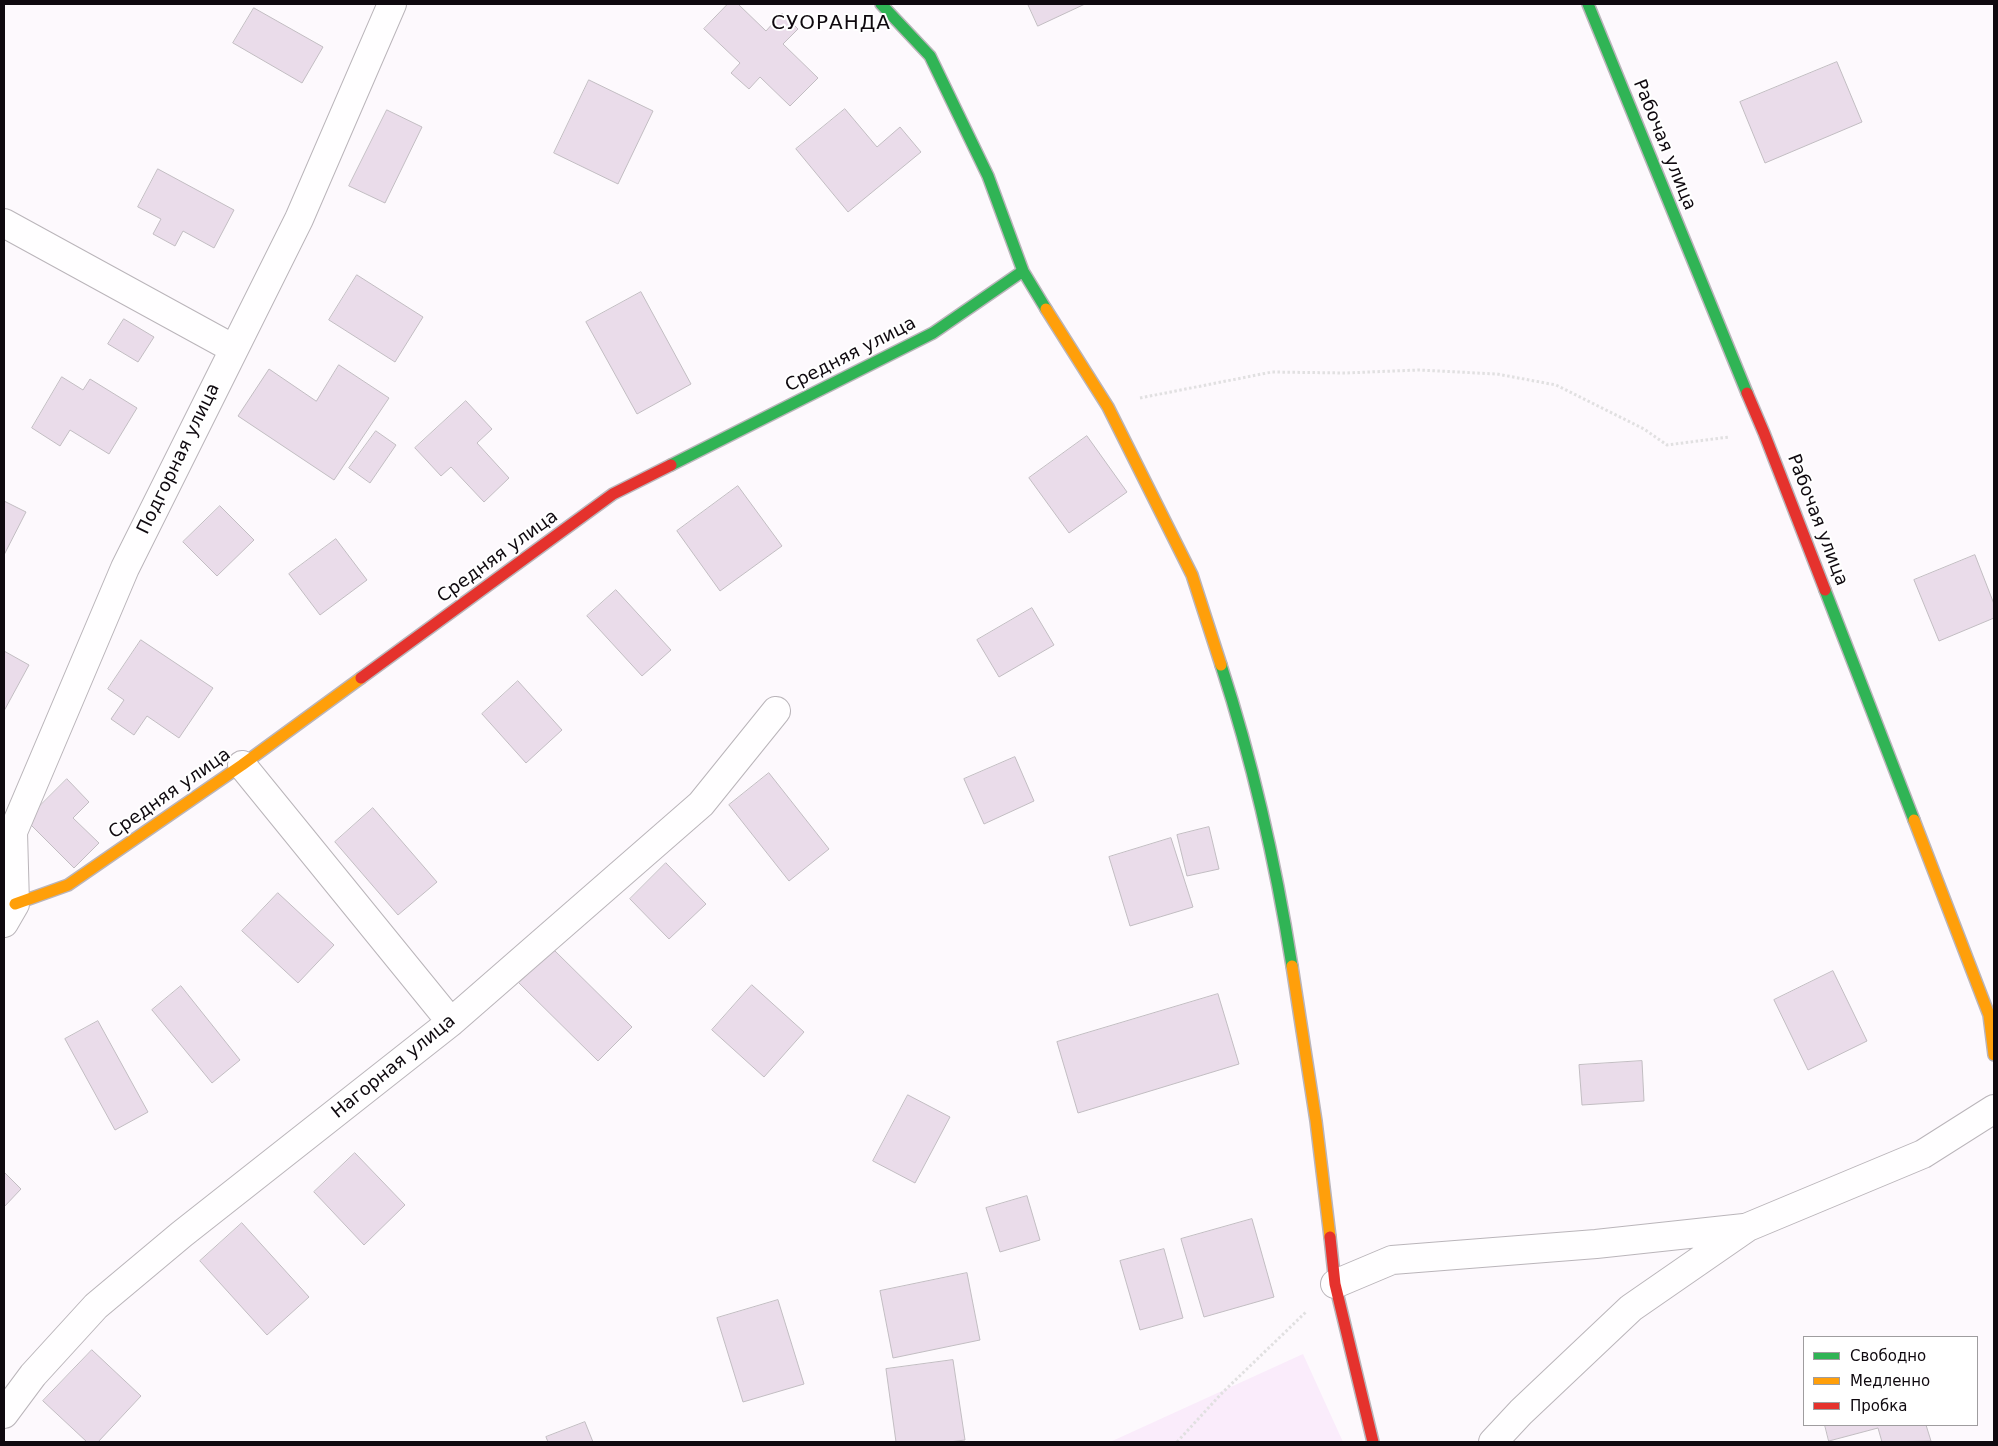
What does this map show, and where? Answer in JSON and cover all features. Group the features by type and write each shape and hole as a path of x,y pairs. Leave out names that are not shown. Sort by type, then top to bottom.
{"street":[{"name":"Подгорная улица","path":"9,914 13,832 125,568 299,219 392,4"},
{"path":"881,4 930,56 988,176 1023,271 1108,407 1192,575 1236,713 1280,891 1316,1121 1334,1284 1373,1442"},
{"name":"Рабочая улица","path":"1588,4 1764,433 1989,1015 1994,1055"},
{"path":"4,223 234,349"},
{"name":"Средняя улица","path":"9,914 68,885 242,765 613,494 932,333 1023,271"},
{"name":"Нагорная улица","path":"4,1414 34,1376 96,1306 182,1234 451,1022 701,804 776,711"},
{"path":"242,765 451,1022"},
{"path":"1493,1442 1521,1412 1631,1308 1748,1227 1923,1154 1994,1109"},
{"path":"1334,1284 1392,1260 1596,1244 1748,1227"}],"path":[{"path":"1108,407 1136,399 1272,372 1345,373 1418,370 1497,374 1556,385 1644,429 1667,445 1764,433"},
{"path":"1177,1442 1222,1393 1334,1284"}],"shaded area":[{"path":"1303,1354 1343,1442 1110,1442"}],"building":[{"path":"728,4 738,4 766,31 782,13 798,29 783,44 818,78 790,106 760,77 749,89 731,73 740,63 704,29"},
{"path":"1028,4 1085,4 1038,26"},
{"path":"254,8 323,47 302,83 233,43"},
{"path":"1837,62 1862,122 1765,163 1740,102"},
{"path":"589,80 653,111 618,184 554,153"},
{"path":"845,109 877,147 900,127 921,152 848,212 796,149"},
{"path":"387,110 422,127 385,203 349,186"},
{"path":"158,169 234,210 214,248 183,231 175,246 153,234 161,219 138,207"},
{"path":"357,275 423,317 395,362 329,320"},
{"path":"641,292 691,384 637,414 586,322"},
{"path":"124,319 154,337 138,362 108,344"},
{"path":"339,365 389,398 334,480 238,416 269,369 316,401"},
{"path":"62,377 83,390 90,379 137,408 109,454 70,430 60,446 32,428"},
{"path":"466,401 492,429 477,443 509,478 484,502 451,467 441,476 415,448"},
{"path":"376,431 396,445 370,483 349,468"},
{"path":"1087,436 1127,492 1069,533 1029,478"},
{"path":"738,486 782,546 720,591 677,531"},
{"path":"4,501 26,512 4,555"},
{"path":"220,506 254,540 217,576 183,542"},
{"path":"336,539 367,580 320,615 289,574"},
{"path":"1975,555 1994,604 1994,618 1939,641 1914,580"},
{"path":"616,590 671,650 642,676 587,616"},
{"path":"1032,608 1054,645 999,677 977,640"},
{"path":"141,640 213,688 179,738 147,716 134,735 111,719 124,700 108,689"},
{"path":"4,651 29,665 4,711"},
{"path":"518,681 562,730 526,763 482,714"},
{"path":"1015,757 1034,801 984,824 964,779"},
{"path":"769,773 829,849 789,881 729,805"},
{"path":"67,779 89,802 73,818 99,843 74,868 26,820"},
{"path":"373,808 437,882 398,915 335,842"},
{"path":"1209,827 1219,869 1187,876 1177,835"},
{"path":"1171,838 1193,907 1130,926 1109,857"},
{"path":"666,863 706,904 669,939 630,899"},
{"path":"278,893 334,945 298,983 242,931"},
{"path":"553,949 632,1027 598,1061 519,983"},
{"path":"1833,971 1867,1041 1808,1070 1774,1000"},
{"path":"752,985 804,1032 764,1077 712,1030"},
{"path":"181,986 240,1060 212,1083 152,1010"},
{"path":"1218,994 1239,1064 1078,1113 1057,1042"},
{"path":"98,1021 148,1112 115,1130 65,1039"},
{"path":"1642,1061 1644,1101 1582,1105 1579,1065"},
{"path":"908,1095 950,1117 915,1183 873,1161"},
{"path":"355,1153 405,1205 364,1245 314,1192"},
{"path":"4,1172 21,1189 4,1207"},
{"path":"1027,1196 1040,1240 1000,1252 986,1208"},
{"path":"1252,1219 1274,1297 1204,1317 1181,1239"},
{"path":"242,1223 309,1297 267,1335 200,1261"},
{"path":"1164,1249 1183,1318 1140,1330 1120,1261"},
{"path":"967,1273 980,1340 893,1358 880,1291"},
{"path":"778,1300 804,1384 743,1402 717,1318"},
{"path":"92,1350 141,1396 98,1442 87,1442 43,1401"},
{"path":"953,1360 965,1440 949,1442 896,1442 886,1369"},
{"path":"585,1422 593,1442 548,1442 546,1437"},
{"path":"1825,1426 1926,1426 1931,1441 1882,1442 1878,1428 1829,1441"}],"traffic: fast":[{"path":"881,4 930,56 988,176 1023,271 1046,309"},
{"path":"1588,4 1747,393"},
{"path":"671,465 933,333 1023,271"},
{"path":"1825,590 1914,820"},
{"path":"1221,665 1233,702 1262,814 1279,890 1292,966"}],"traffic: slow":[{"path":"1046,309 1108,407 1192,575 1221,665"},
{"path":"15,904 68,885 242,765 361,678"},
{"path":"1914,820 1989,1015 1994,1055"},
{"path":"1292,966 1316,1121 1330,1237"}],"traffic: jam":[{"path":"1747,393 1825,590"},
{"path":"361,678 613,494 671,465"},
{"path":"1330,1237 1335,1284 1373,1442"}],"district":[{"name":"СУОРАНДА","path":"831,24"}]}
